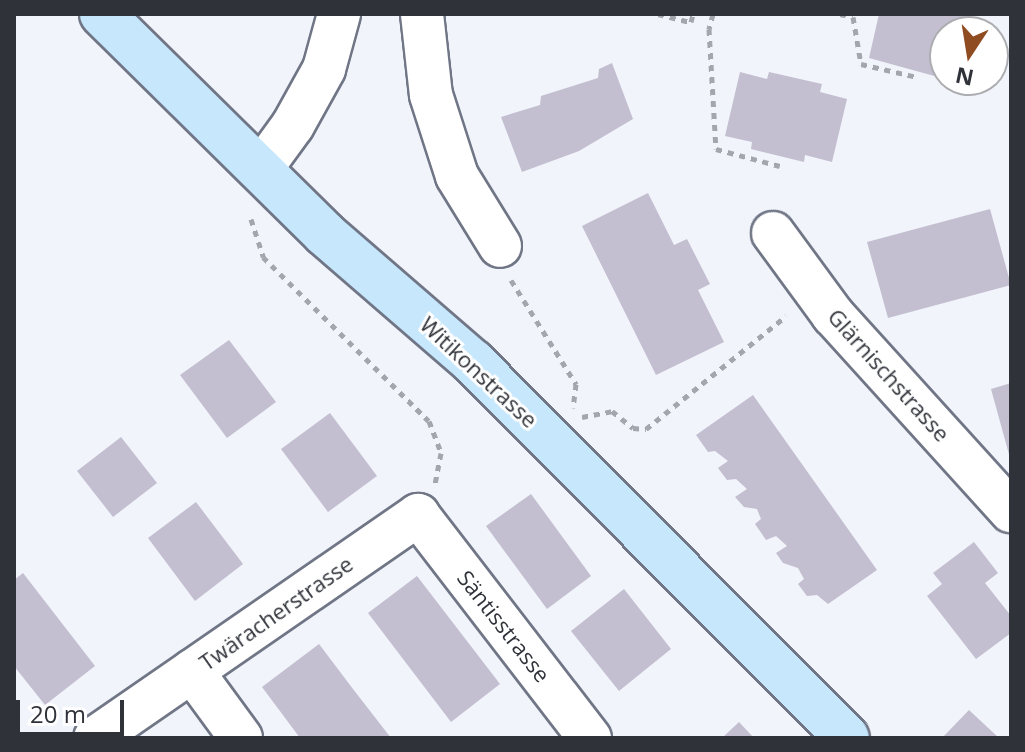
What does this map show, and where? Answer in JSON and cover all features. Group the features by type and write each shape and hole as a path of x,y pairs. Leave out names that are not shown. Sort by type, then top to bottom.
{"main road":[{"name":"Witikonstrasse","path":"102,14 371,276 473,362 847,738"}],"street":[{"path":"261,169 293,125 324,69 339,14"},
{"path":"422,14 431,95 457,176 500,246"},
{"name":"Glärnischstrasse","path":"773,233 816,292 1011,511"},
{"name":"Twäracherstrasse","path":"95,738 418,515"},
{"name":"Säntisstrasse","path":"418,515 590,738"},
{"path":"192,671 241,738"}],"path":[{"path":"658,14 691,22 693,14"},
{"path":"713,14 709,29 716,149 780,166"},
{"path":"840,14 853,16 861,64 917,77"},
{"path":"500,246 502,265 576,384 572,419 612,411 633,428 646,429 816,292"},
{"path":"285,278 429,421 441,453 434,488 418,515"}],"building":[{"path":"879,14 970,14 929,16 929,75 869,58"},
{"path":"612,63 633,119 579,151 522,172 501,117 540,105 541,96 598,78 599,69"},
{"path":"740,72 767,79 769,72 822,84 820,92 847,99 832,162 805,155 804,162 751,149 752,142 725,136"},
{"path":"648,193 674,245 687,239 710,284 698,290 724,342 656,375 582,226"},
{"path":"990,209 1011,285 888,318 867,242"},
{"path":"229,340 276,402 227,438 180,375"},
{"path":"1011,383 1011,458 1010,458 991,389"},
{"path":"753,395 877,570 828,604 817,595 807,596 798,584 804,579 798,568 783,563 776,553 787,546 776,536 766,540 755,524 761,519 757,509 744,507 735,497 747,489 736,479 727,480 718,468 728,461 715,451 708,452 696,435"},
{"path":"330,413 377,476 328,512 281,449"},
{"path":"121,437 157,483 113,517 77,471"},
{"path":"531,494 591,576 547,609 486,526"},
{"path":"196,502 243,564 195,601 148,538"},
{"path":"974,542 998,573 985,583 1011,616 1011,633 976,659 927,596 942,584 933,573"},
{"path":"23,573 95,666 45,705 14,666 14,580"},
{"path":"417,576 500,684 451,722 368,613"},
{"path":"624,589 671,649 619,691 571,631"},
{"path":"319,644 391,738 300,738 262,687"},
{"path":"969,710 999,738 942,738"},
{"path":"739,722 754,738 722,738"}]}
